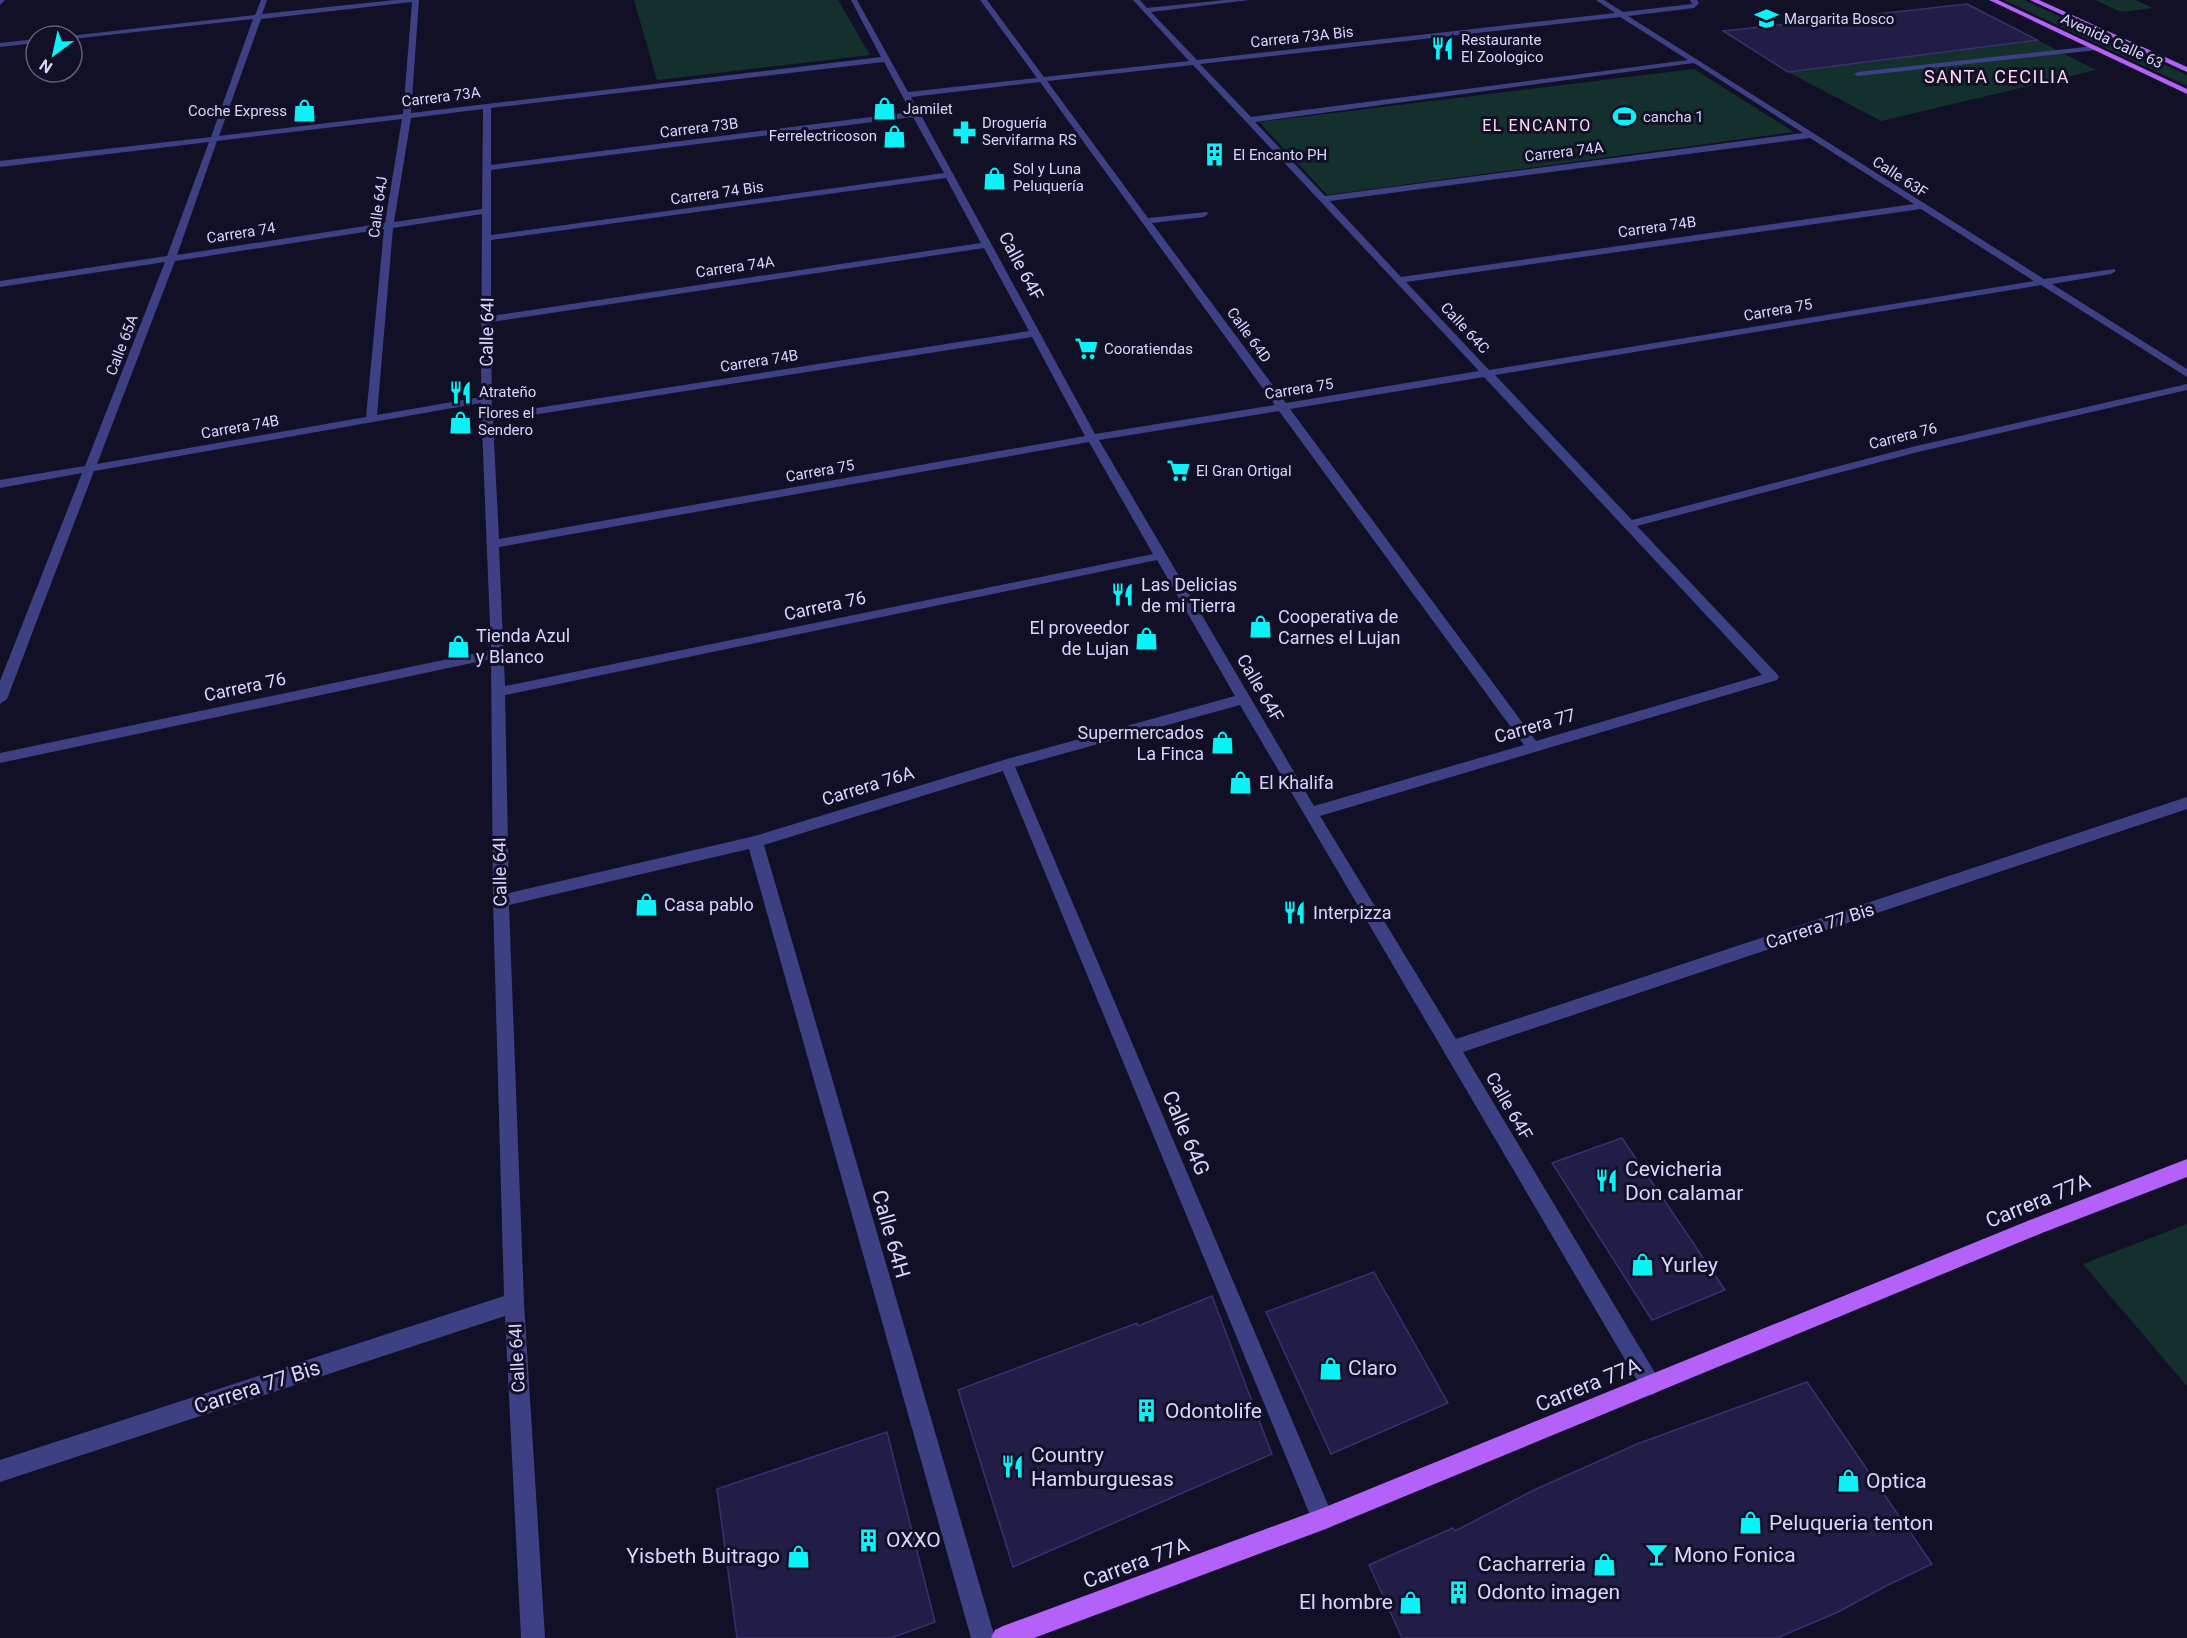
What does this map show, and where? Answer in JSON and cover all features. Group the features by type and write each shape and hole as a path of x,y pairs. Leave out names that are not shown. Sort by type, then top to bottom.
{"main road":[{"name":"Avenida Calle 63","path":"1992,0 2187,92"},
{"name":"Avenida Calle 63","path":"2033,0 2187,70"},
{"name":"Carrera 77A","path":"1004,1638 1323,1519 2037,1226 2187,1168"}],"street":[{"name":"Calle 65A","path":"0,699 171,258 261,15 264,0"},
{"path":"84,35 415,0"},
{"name":"Calle 64J","path":"371,419 389,226 407,115 415,0"},
{"name":"Calle 64F","path":"854,0 1092,438 1310,813 1452,1048 1650,1385"},
{"name":"Calle 64D","path":"983,0 1533,747"},
{"name":"Calle 64C","path":"1136,0 1772,677"},
{"path":"1145,10 1246,0"},
{"name":"Calle 63F","path":"1599,0 2187,374"},
{"name":"Carrera 73A Bis","path":"906,95 1688,8 1696,3 1693,0"},
{"path":"0,45 24,42"},
{"path":"1858,74 2094,48"},
{"name":"Carrera 73A","path":"0,164 886,59"},
{"path":"1248,120 1695,61"},
{"name":"Calle 64I","path":"488,105 486,399 498,653 501,901 514,1303 533,1638"},
{"name":"Carrera 73B","path":"486,168 916,114"},
{"name":"Carrera 74A","path":"1323,199 1810,135"},
{"name":"Carrera 74 Bis","path":"487,238 950,175"},
{"name":"Carrera 74B","path":"1398,280 1920,206"},
{"name":"Carrera 74","path":"0,284 486,211"},
{"path":"1147,221 1204,214"},
{"name":"Carrera 74A","path":"488,318 988,245"},
{"name":"Carrera 75","path":"493,544 1092,438 2038,281 2111,271"},
{"name":"Carrera 74B","path":"487,419 1036,333"},
{"name":"Carrera 76","path":"1628,525 1916,449 2187,387"},
{"name":"Carrera 74B","path":"0,484 486,399"},
{"name":"Carrera 76","path":"497,692 1160,556"},
{"name":"Carrera 76","path":"0,758 498,653"},
{"name":"Carrera 77","path":"1310,813 1772,677"},
{"name":"Carrera 76A","path":"501,901 755,842 1007,764 1243,699"},
{"name":"Calle 64G","path":"1007,764 1323,1519"},
{"name":"Carrera 77 Bis","path":"1452,1048 2187,803"},
{"name":"Calle 64H","path":"755,842 983,1638"},
{"name":"Carrera 77 Bis","path":"0,1471 514,1303"}],"green space":[{"path":"634,0 838,0 870,55 657,80"},
{"path":"2004,0 2024,0 2187,75 2187,86"},
{"path":"2095,0 2135,0 2153,8 2121,12"},
{"path":"1967,4 2096,70 1881,121 1788,72 1723,31"},
{"name":"EL ENCANTO","path":"1694,69 1794,132 1327,195 1259,122"},
{"path":"2187,1224 2187,1386 2083,1264"}],"building":[{"path":"1967,4 2037,40 1788,72 1723,31"},
{"path":"1622,1138 1725,1290 1652,1320 1552,1163"},
{"path":"1374,1272 1448,1403 1331,1454 1266,1312"},
{"path":"1212,1296 1272,1454 1013,1567 958,1390 1137,1323 1138,1326"},
{"path":"1807,1382 1932,1564 1838,1612 1777,1638 1402,1638 1369,1565 1453,1528 1455,1531 1534,1490 1637,1444"},
{"path":"887,1432 935,1622 891,1638 737,1638 717,1489"}],"place":[{"name":"Margarita Bosco","path":"1766,19"},
{"name":"Restaurante El Zoologico","path":"1443,49"},
{"name":"Jamilet","path":"885,109"},
{"name":"Coche Express","path":"305,111"},
{"name":"cancha 1","path":"1625,117"},
{"name":"Droguería Servifarma RS","path":"964,132"},
{"name":"Ferrelectricoson","path":"895,136"},
{"name":"El Encanto PH","path":"1215,155"},
{"name":"Sol y Luna Peluquería","path":"995,178"},
{"name":"Cooratiendas","path":"1086,349"},
{"name":"Atrateño","path":"461,392"},
{"name":"Flores el Sendero","path":"460,422"},
{"name":"El Gran Ortigal","path":"1178,471"},
{"name":"Las Delicias de mi Tierra","path":"1123,595"},
{"name":"Cooperativa de Carnes el Lujan","path":"1260,627"},
{"name":"El proveedor de Lujan","path":"1147,638"},
{"name":"Tienda Azul y Blanco","path":"458,646"},
{"name":"Supermercados La Finca","path":"1222,743"},
{"name":"El Khalifa","path":"1241,783"},
{"name":"Casa pablo","path":"646,905"},
{"name":"Interpizza","path":"1295,913"},
{"name":"Cevicheria Don calamar","path":"1607,1181"},
{"name":"Yurley","path":"1643,1265"},
{"name":"Claro","path":"1330,1368"},
{"name":"Odontolife","path":"1147,1411"},
{"name":"Country Hamburguesas","path":"1013,1467"},
{"name":"Optica","path":"1848,1481"},
{"name":"Peluqueria tenton","path":"1751,1523"},
{"name":"OXXO","path":"868,1540"},
{"name":"Mono Fonica","path":"1656,1555"},
{"name":"Yisbeth Buitrago","path":"798,1556"},
{"name":"Cacharreria","path":"1604,1564"},
{"name":"Odonto imagen","path":"1459,1592"},
{"name":"El hombre","path":"1411,1602"}],"district":[{"name":"SANTA CECILIA","path":"1997,77"},
{"name":"EL ENCANTO","path":"1537,125"}]}
